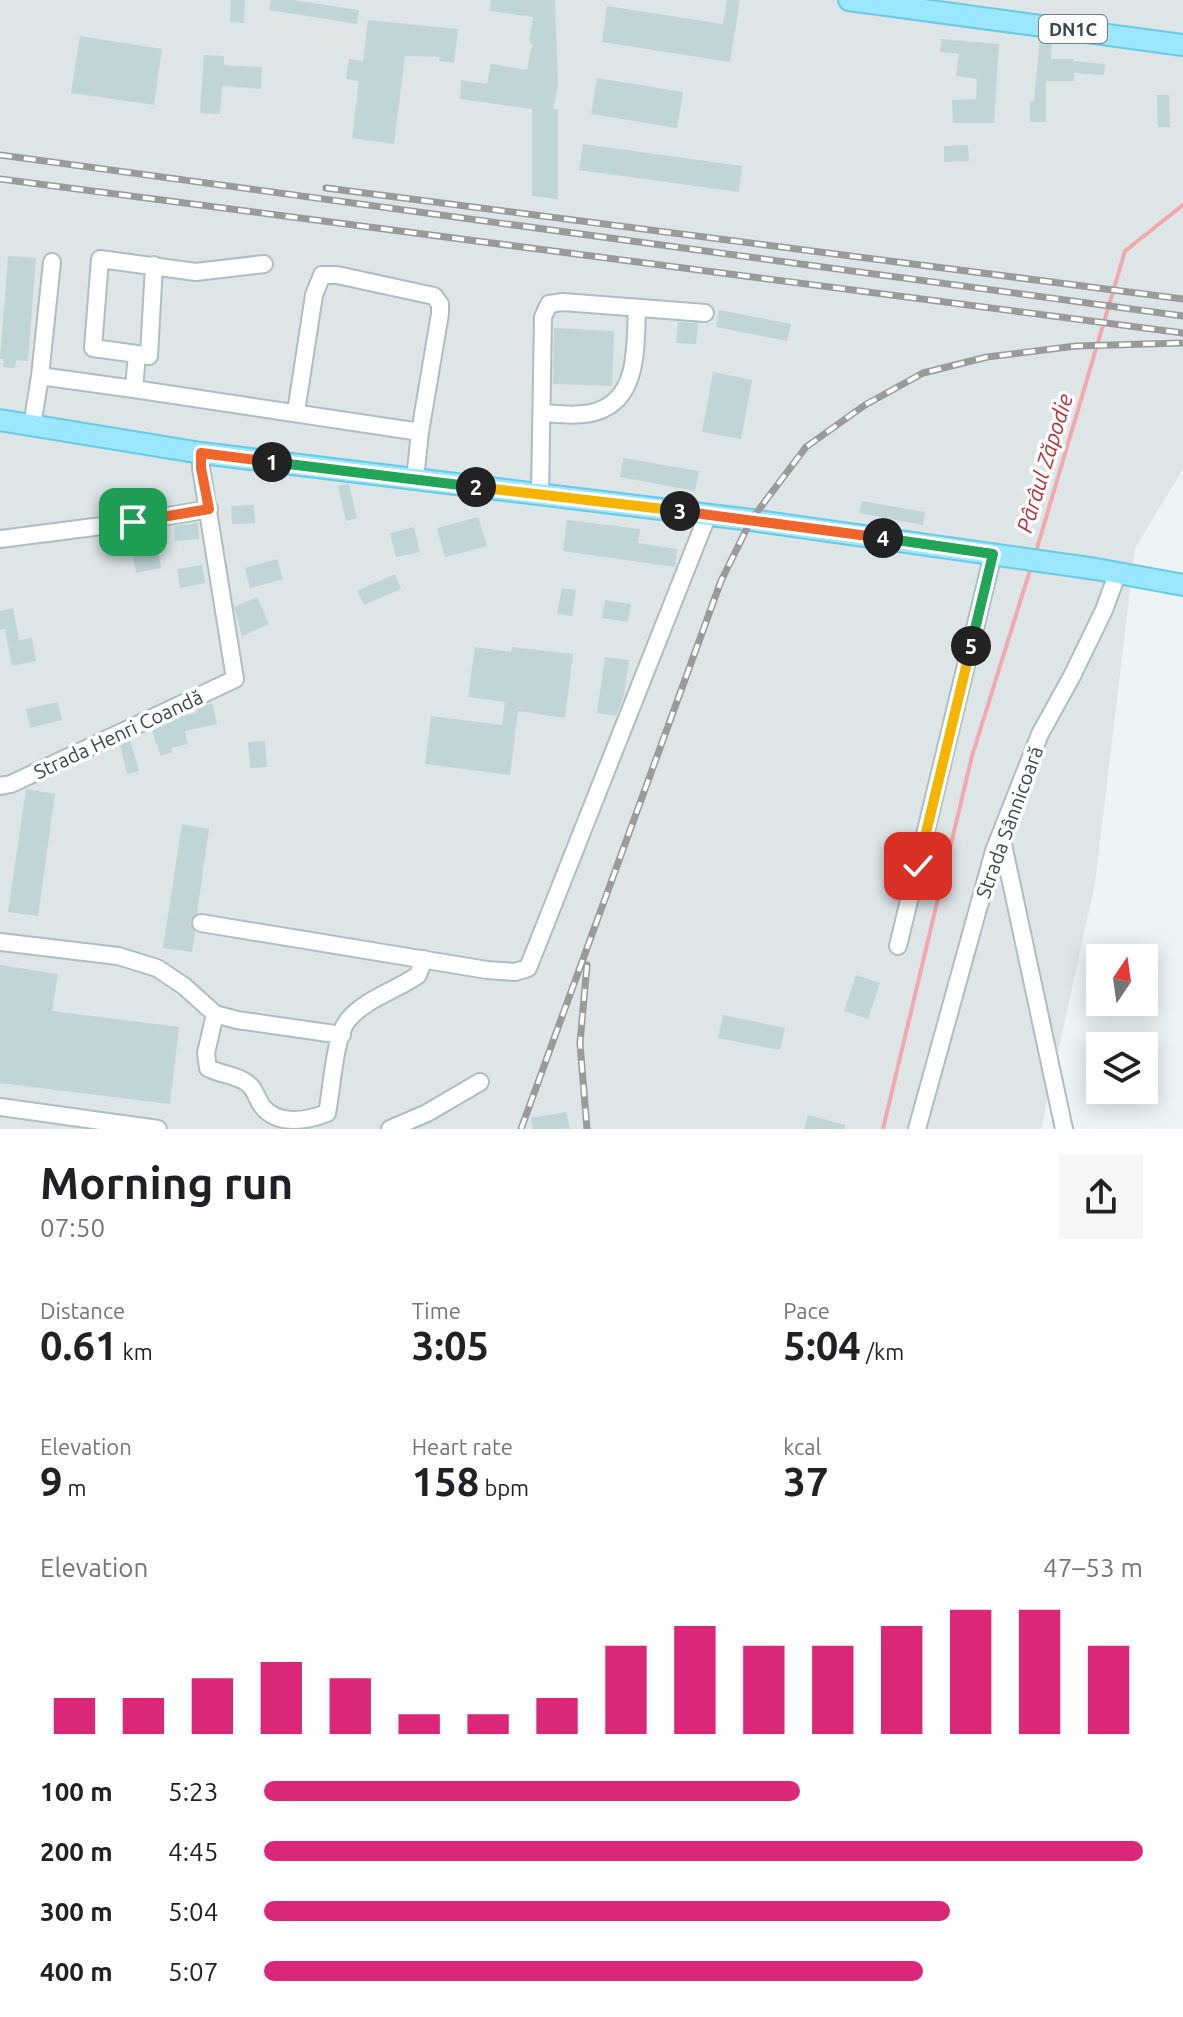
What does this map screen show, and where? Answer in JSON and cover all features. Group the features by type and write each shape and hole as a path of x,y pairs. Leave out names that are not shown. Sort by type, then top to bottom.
{"main road":[{"name":"DN1C","path":"849,0 1183,45"},
{"path":"0,420 201,453 708,514 1118,572 1183,585"}],"street":[{"path":"154,265 149,356 93,348 100,259 154,265 196,272 250,263 264,264"},
{"path":"32,426 52,262"},
{"path":"296,412 314,295 322,275 412,289 434,296 440,304 440,314 415,479"},
{"path":"540,494 543,317 549,304 563,302 705,313"},
{"path":"542,413 596,412 610,405 632,373 637,308"},
{"path":"134,389 137,354"},
{"path":"40,376 420,432"},
{"path":"0,539 209,509 201,453"},
{"name":"Strada Henri Coandă","path":"0,786 11,784 235,679 209,509"},
{"path":"201,923 487,970 515,972 528,968 708,514"},
{"path":"898,946 996,554"},
{"name":"Strada Sânnicoară","path":"917,1129 1001,834 1040,734 1104,610 1118,572"},
{"path":"1001,834 1064,1129"},
{"path":"0,942 118,956 157,968 184,986 215,1014 342,1035"},
{"path":"215,1014 206,1053 208,1068 221,1075 242,1079 257,1091 261,1105 275,1123 311,1119 327,1113 336,1054 347,1021 418,975 424,959"},
{"path":"390,1129 427,1113 480,1082"},
{"path":"0,1107 158,1129"}],"shaded area":[{"path":"0,0 1183,0 1183,469 1135,548 1095,883 1041,1129 0,1129"},
{"path":"268,15 356,29 352,51 265,38"}],"building":[{"path":"231,0 245,0 244,23 230,22"},
{"path":"271,0 293,0 359,10 357,24 269,10"},
{"path":"491,0 555,0 558,85 553,110 558,109 558,199 532,196 532,109 460,99 461,80 487,84 491,64 527,70 533,46 529,40 533,17 490,11"},
{"path":"727,0 740,0 730,62 602,42 607,6 723,24"},
{"path":"368,20 458,29 454,63 439,61 440,57 405,56 394,144 352,138 359,81 346,79 349,59 363,61"},
{"path":"80,36 162,49 154,105 71,93"},
{"path":"941,39 999,44 994,123 953,123 952,100 976,99 977,79 956,76 959,54 940,52"},
{"path":"1040,39 1052,40 1051,59 1105,64 1104,75 1074,73 1074,81 1046,81 1046,122 1030,122 1030,101 1034,101"},
{"path":"204,55 224,56 224,65 262,67 261,89 222,86 220,114 200,113"},
{"path":"597,78 683,92 677,128 591,114"},
{"path":"1157,95 1169,95 1170,127 1158,127"},
{"path":"583,144 742,166 739,192 579,170"},
{"path":"968,145 969,161 944,162 944,146"},
{"path":"8,256 36,258 28,361 16,360 15,368 3,367 4,359 0,359"},
{"path":"719,310 791,324 787,341 716,327"},
{"path":"678,322 698,323 696,344 676,343"},
{"path":"554,328 614,331 612,386 553,384"},
{"path":"713,372 752,380 741,439 702,432"},
{"path":"623,458 699,471 695,491 620,477"},
{"path":"349,484 357,518 346,521 338,486"},
{"path":"862,501 925,512 923,525 859,513"},
{"path":"254,505 255,523 232,524 231,506"},
{"path":"478,517 487,546 445,557 437,528"},
{"path":"567,520 640,529 638,543 677,549 675,567 563,551"},
{"path":"198,523 199,539 175,541 174,526"},
{"path":"414,527 420,552 396,557 390,533"},
{"path":"155,529 153,551 158,550 161,568 136,573 133,555 135,533"},
{"path":"277,559 283,579 250,588 245,568"},
{"path":"202,565 205,583 180,588 177,569"},
{"path":"395,574 401,589 364,605 357,591"},
{"path":"562,588 576,590 572,616 557,614"},
{"path":"257,597 269,624 242,636 234,607"},
{"path":"605,600 631,604 628,622 602,618"},
{"path":"13,608 19,640 32,638 36,661 12,666 5,629 0,630 0,611"},
{"path":"475,647 511,652 512,647 573,654 565,718 518,711 510,775 425,764 431,716 502,725 505,702 468,697"},
{"path":"605,657 629,660 624,695 616,716 597,713"},
{"path":"58,702 62,720 30,728 26,709"},
{"path":"212,703 217,724 185,731 188,744 171,748 172,752 161,756 152,731 182,716 197,713 196,709"},
{"path":"130,740 139,771 127,774 120,745"},
{"path":"265,741 267,767 250,768 248,742"},
{"path":"26,789 55,794 38,916 8,912"},
{"path":"182,824 209,829 197,913 190,922 195,932 192,952 163,948"},
{"path":"0,965 58,974 52,1011 179,1027 170,1104 0,1083"},
{"path":"856,975 880,983 868,1019 844,1011"},
{"path":"723,1015 785,1028 780,1050 718,1038"},
{"path":"566,1112 570,1129 533,1129 531,1118"},
{"path":"808,1115 845,1125 845,1129 804,1129"}],"waterway":[{"name":"Pârâul Zăpodie","path":"1035,555 1125,251 1183,205"},
{"name":"Pârâul Zăpodie","path":"883,1129 972,756 1031,567"}],"railway":[{"path":"0,155 1183,316"},
{"path":"0,179 1183,333"},
{"path":"326,188 1183,299"},
{"path":"521,1129 721,581 751,520 806,447 865,405 923,373 987,357 1076,346 1183,343"},
{"path":"587,965 580,1043 587,1129"}],"route":[{"path":"133,522 209,509 201,453 751,520 993,554 918,866"}]}
